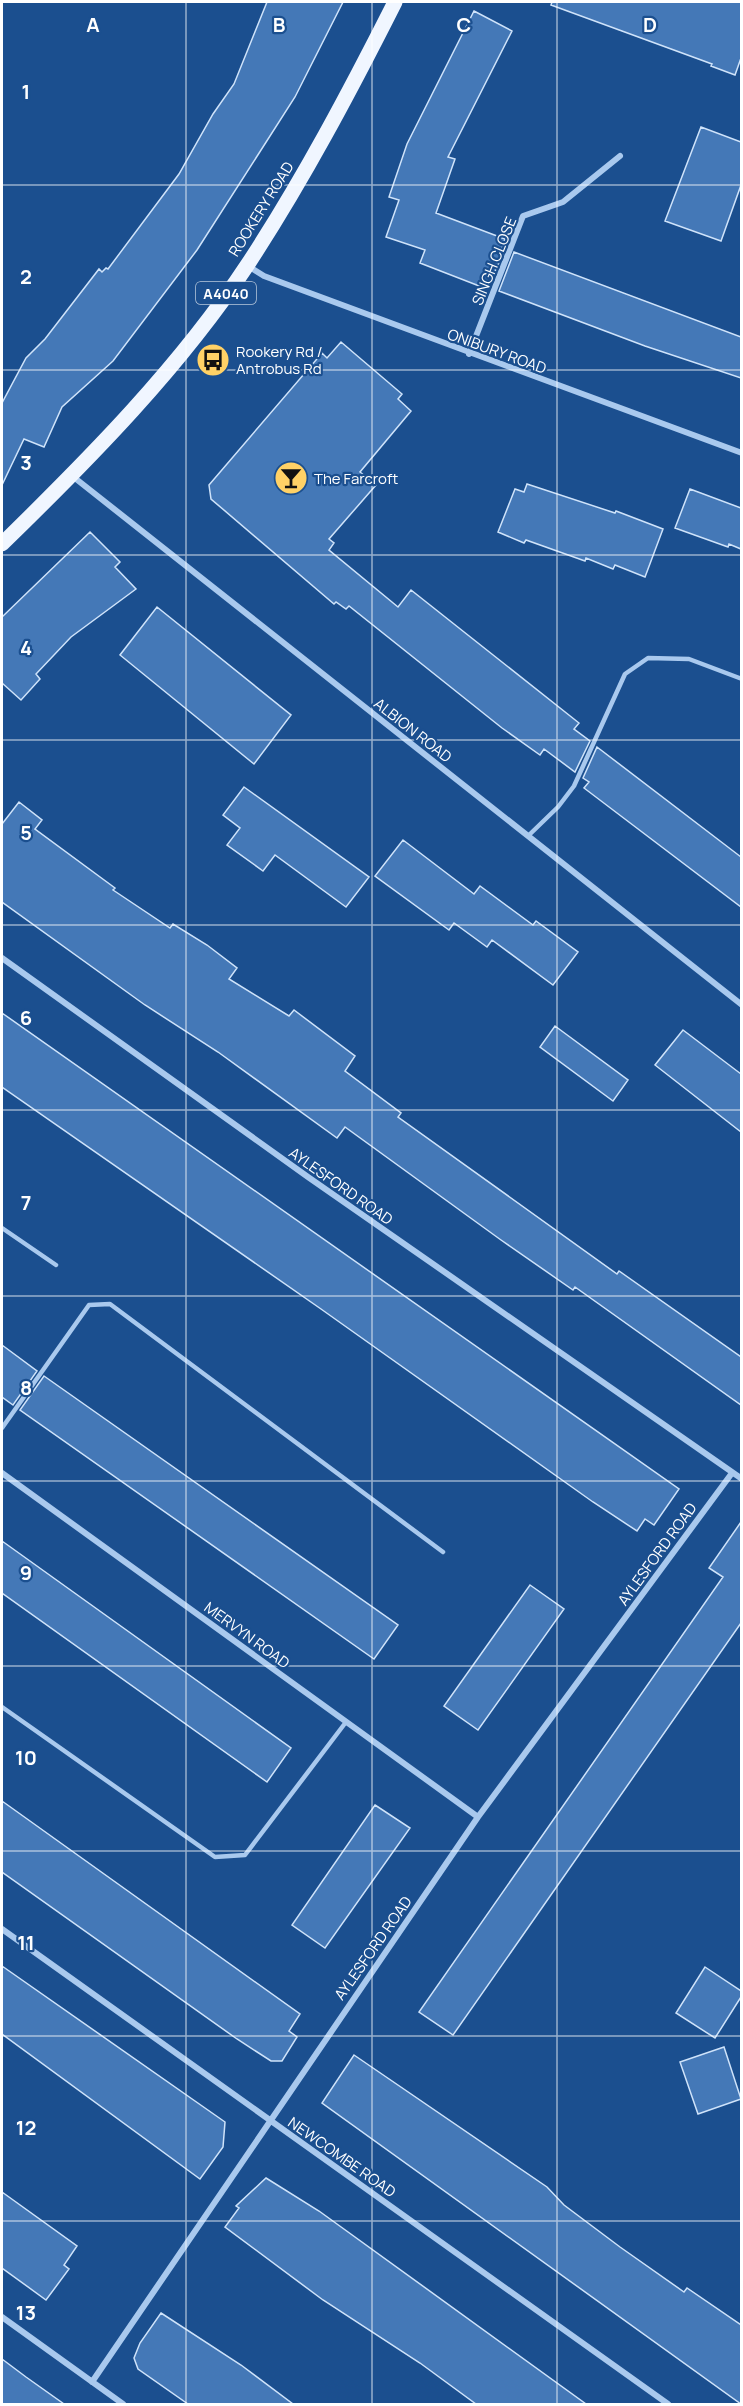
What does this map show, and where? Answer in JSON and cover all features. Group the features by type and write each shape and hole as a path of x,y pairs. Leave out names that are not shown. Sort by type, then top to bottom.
{"main road":[{"name":"ROOKERY ROAD","path":"3,540 137,406 247,265 313,158 395,2"}],"street":[{"name":"SINGH CLOSE","path":"469,354 523,216 562,202 620,156"},
{"name":"ONIBURY ROAD","path":"247,265 264,276 469,354 741,453"},
{"name":"ALBION ROAD","path":"70,474 741,1005"},
{"name":"AYLESFORD ROAD","path":"2,958 327,1191 732,1473 478,1817 92,2382"},
{"name":"MERVYN ROAD","path":"2,1473 478,1817"},
{"path":"732,1473 741,1479"},
{"name":"NEWCOMBE ROAD","path":"2,1929 668,2404"},
{"path":"2,2317 123,2404"}],"lane":[{"path":"528,836 558,807 574,786 625,674 648,658 689,659 741,680"},
{"path":"2,1228 56,1265"},
{"path":"2,1428 89,1305 110,1304 443,1552"},
{"path":"2,1707 215,1857 245,1855 346,1722"}],"building":[{"path":"267,2 343,2 295,97 197,250 113,361 62,407 44,447 24,439 2,485 2,403 26,358 45,339 99,269 102,272 108,269 179,174 213,114 234,84"},
{"path":"552,2 741,2 741,58 735,75 711,66 712,64 551,5"},
{"path":"474,11 512,31 448,157 455,159 436,213 505,239 502,248 505,249 487,289 420,263 425,250 386,237 399,200 389,197 407,144"},
{"path":"701,127 741,142 741,185 721,241 665,221"},
{"path":"514,252 741,337 741,378 645,346 499,291"},
{"name":"The Farcroft","path":"341,342 402,394 398,399 411,411 360,472 376,485 329,539 334,543 329,550 398,607 411,590 579,723 574,729 590,741 575,772 544,749 540,755 502,728 349,606 346,609 336,602 334,604 211,499 209,485 322,353 327,358"},
{"path":"527,484 615,513 616,511 663,529 645,577 615,565 613,569 586,558 585,561 526,540 524,543 498,532 515,489 524,492"},
{"path":"690,489 741,508 741,549 729,544 728,547 675,528"},
{"path":"90,532 120,562 115,567 136,589 71,637 36,674 40,679 21,700 2,683 2,617"},
{"path":"157,607 291,715 254,764 120,655"},
{"path":"597,747 741,857 741,907 584,788 589,782 583,778"},
{"path":"244,787 369,877 346,907 275,855 263,871 227,845 240,828 223,815"},
{"path":"19,802 42,820 35,829 115,888 113,890 170,928 173,924 207,945 237,968 229,979 289,1016 294,1010 355,1056 345,1071 401,1113 398,1117 617,1274 619,1271 741,1357 741,1405 575,1287 573,1290 501,1240 345,1127 337,1138 218,1052 145,1005 2,902 2,824"},
{"path":"403,840 474,894 480,886 533,925 536,921 578,952 553,985 492,940 487,947 454,923 449,930 375,876"},
{"path":"2,1013 679,1489 654,1525 645,1519 637,1531 593,1502 2,1087"},
{"path":"555,1026 628,1080 613,1101 540,1047"},
{"path":"683,1030 741,1074 741,1132 655,1065"},
{"path":"2,1345 37,1371 13,1405 2,1397"},
{"path":"44,1376 398,1625 374,1659 20,1410"},
{"path":"741,1522 741,1623 453,2035 419,2012 723,1577 709,1568"},
{"path":"2,1541 291,1748 267,1782 2,1593"},
{"path":"530,1585 564,1609 478,1730 444,1706"},
{"path":"2,1801 300,2014 289,2031 297,2037 282,2061 271,2061 237,2039 2,1872"},
{"path":"375,1805 410,1828 325,1948 292,1925"},
{"path":"2,1966 225,2122 223,2147 200,2179 2,2034"},
{"path":"705,1967 741,1991 741,1997 715,2038 676,2013"},
{"path":"724,2047 741,2099 698,2114 680,2062"},
{"path":"354,2055 547,2187 564,2205 684,2292 687,2288 741,2325 741,2404 322,2103"},
{"path":"266,2178 319,2211 586,2404 476,2404 420,2363 323,2300 225,2227 239,2208 236,2206"},
{"path":"2,2192 77,2246 64,2265 69,2269 46,2300 2,2268"},
{"path":"161,2313 241,2365 293,2404 188,2404 138,2369 134,2358 140,2343"},
{"path":"2,2359 26,2377 64,2404 2,2404"}],"place":[{"name":"Rookery Rd / Antrobus Rd","path":"213,360"},
{"name":"The Farcroft","path":"291,478"}]}
